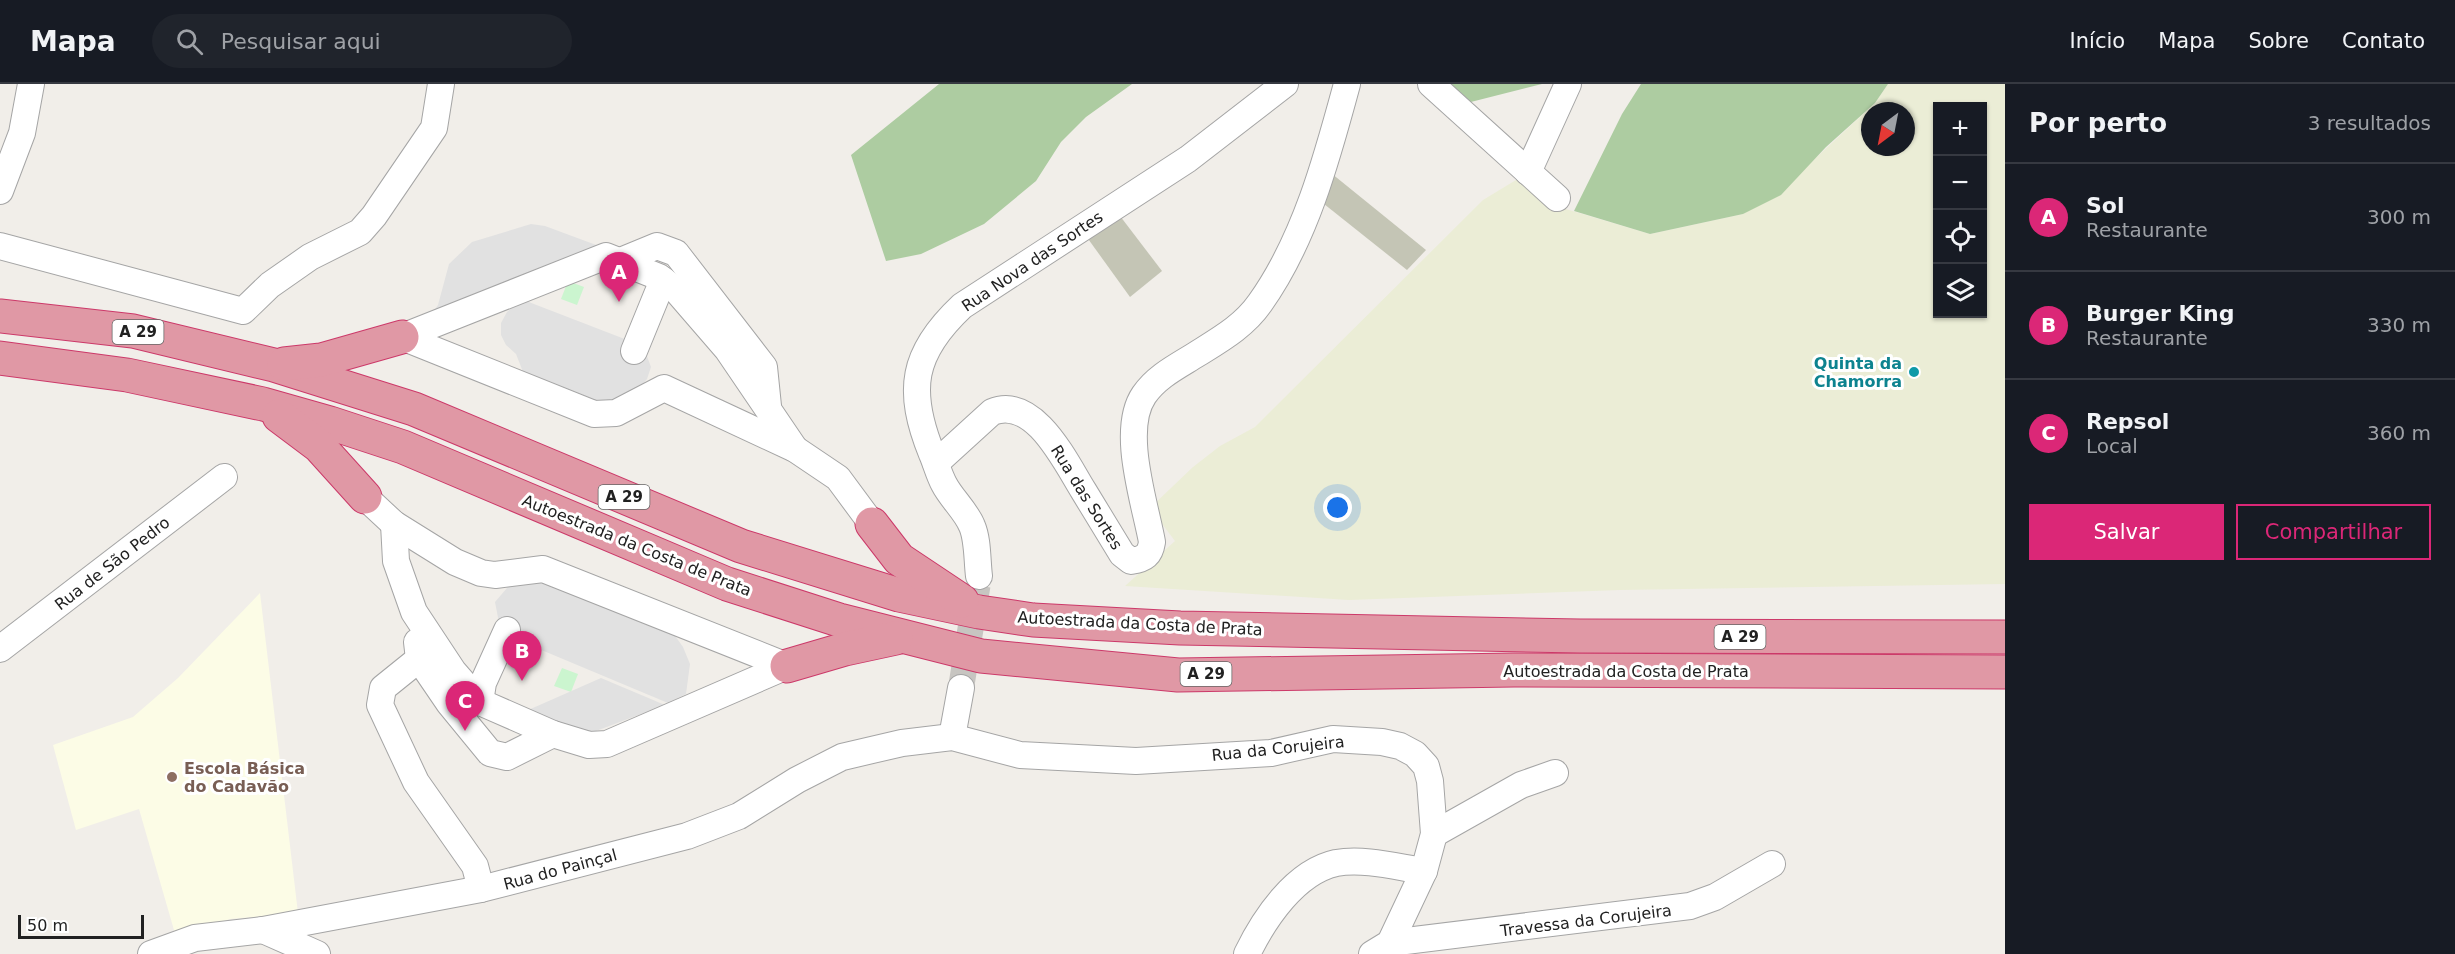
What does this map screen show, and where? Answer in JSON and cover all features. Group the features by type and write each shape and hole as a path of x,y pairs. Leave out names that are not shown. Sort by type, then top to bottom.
{"highway":[{"name":"Autoestrada da Costa de Prata","path":"0,316 133,331 274,365 414,409 741,546 899,596 979,612 1033,620 1227,630 1580,636 2005,637"},
{"path":"274,365 321,360 402,337"},
{"name":"Autoestrada da Costa de Prata","path":"0,358 127,375 263,404 403,447 727,584 902,637 981,656 1178,675 1514,670 2005,672"},
{"path":"263,404 320,447 365,497"},
{"path":"872,524 899,559 979,612"},
{"path":"788,666 845,648 902,637"}],"street":[{"path":"0,191 22,133 31,84"},
{"path":"0,246 243,311 270,285 310,257 360,232 374,216 434,128 441,84"},
{"name":"Rua Nova das Sortes","path":"979,576 972,526 943,483 924,434 918,400 918,372 925,352 939,328 962,306 1188,159 1285,84"},
{"name":"Rua das Sortes","path":"936,463 992,412 1003,407 1015,411 1036,424 1053,441 1122,554 1131,561 1143,559 1151,552 1152,542 1133,441 1136,411 1143,396 1158,379 1236,329 1259,304 1278,274 1309,202 1347,84"},
{"path":"1431,84 1557,198"},
{"path":"1528,172 1568,84"},
{"path":"623,260 657,246 676,253 764,367 768,409"},
{"path":"402,337 606,256 623,260 663,280 676,290 727,349 795,449"},
{"path":"634,351 663,280"},
{"path":"402,337 594,414 616,413 664,388 795,449 838,478 872,524"},
{"name":"Rua de São Pedro","path":"0,649 224,477"},
{"path":"365,497 394,524 455,562 482,573 495,575 543,569 788,666"},
{"path":"394,524 396,561 414,612 453,671 480,702 553,734 589,745 607,744 788,666"},
{"path":"414,612 418,659 449,704 490,753 507,757 553,734"},
{"path":"480,702 483,683 507,630"},
{"path":"418,659 383,688 380,705 416,782 475,866 481,889"},
{"path":"952,737 961,688"},
{"name":"Rua do Painçal","path":"151,954 195,938 263,930 481,889 687,836 739,816 797,780 842,757 902,743 952,737"},
{"name":"Rua da Corujeira","path":"952,737 1020,755 1136,761 1271,753 1333,739 1382,742 1416,754 1426,766 1431,782 1434,834 1424,872 1381,948"},
{"path":"1434,834 1521,785 1555,773"},
{"path":"1247,954 1273,911 1302,880 1319,869 1337,863 1353,862 1424,872"},
{"name":"Travessa da Corujeira","path":"1381,948 1690,906 1715,897 1772,864"},
{"path":"263,930 317,954"}],"shaded area":[{"path":"1888,84 2005,84 2005,584 1620,590 1349,600 1125,586 1175,541 1150,508 1193,467 1220,446 1255,427 1483,200 1521,177 1559,207 1650,234 1743,214 1805,168 1861,116 1861,156 1915,156 1915,102 1876,102"},
{"path":"1326,169 1426,250 1407,270 1314,196"},
{"path":"1117,212 1162,271 1130,297 1086,236"},
{"path":"531,224 545,226 607,249 427,320 438,305 449,264 472,242"},
{"path":"521,299 635,343 645,351 651,367 647,379 637,391 608,406 525,377 516,354 506,345 501,335 501,323 507,312"},
{"path":"528,576 666,623 683,647 690,664 686,694 668,703 501,633 495,602 513,581"},
{"name":"Escola Básica do Cadavão","path":"260,593 298,913 230,919 176,937 139,809 76,830 53,745 133,717 178,678"},
{"path":"601,678 665,705 588,734 526,711"}],"green space":[{"path":"939,84 1132,84 1086,117 1061,142 1036,181 984,224 921,254 886,261 851,155"},
{"path":"1437,84 1542,84 1455,106"},
{"path":"1641,84 1888,84 1876,102 1861,102 1861,116 1826,147 1781,195 1743,214 1650,234 1574,211 1622,114"},
{"path":"568,281 584,287 577,305 561,299"},
{"path":"562,668 578,674 571,692 554,686"}],"tunnel":[{"path":"961,688 979,576"}],"place":[{"name":"Sol","path":"619,302"},
{"name":"Quinta da Chamorra","path":"1914,372"},
{"name":"Burger King","path":"522,681"},
{"name":"Repsol","path":"465,731"},
{"name":"Escola Básica do Cadavão","path":"172,777"}]}
